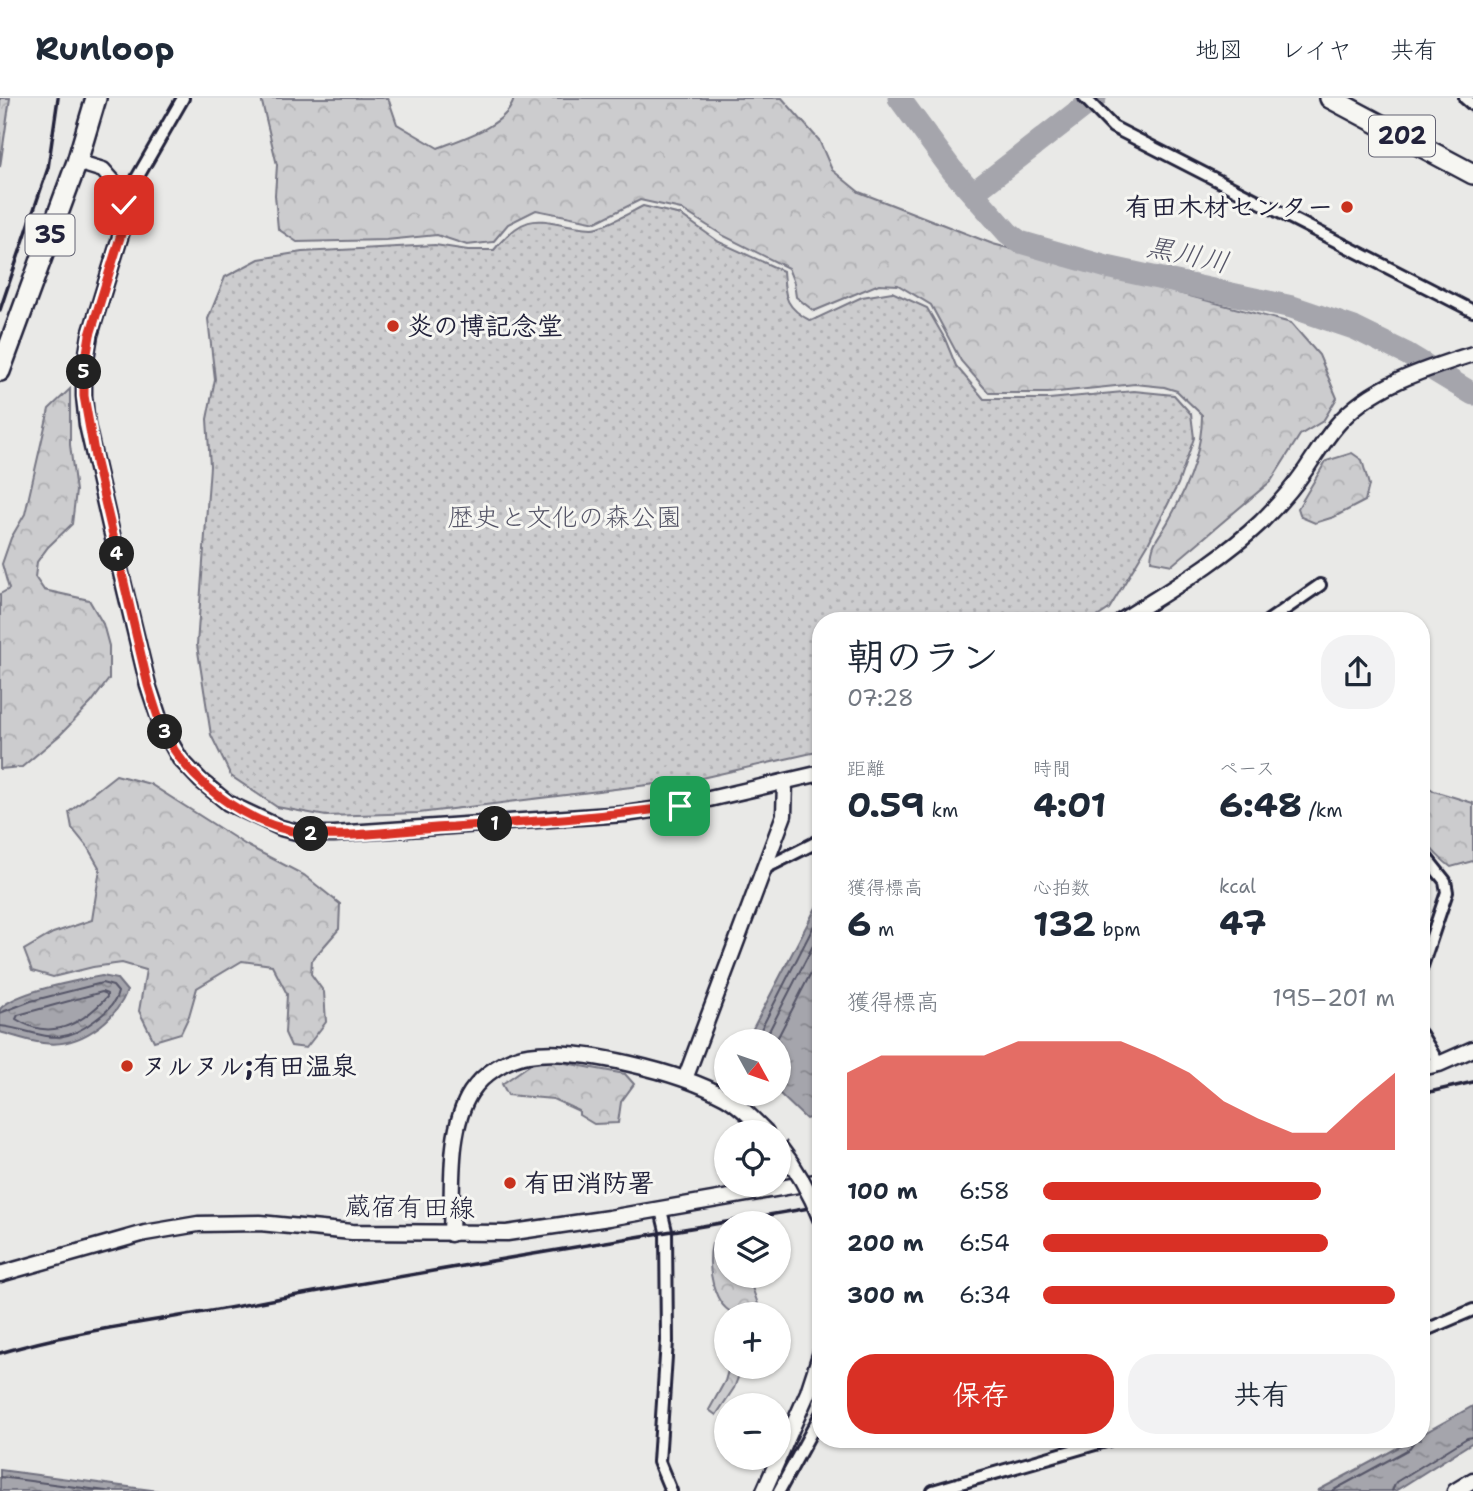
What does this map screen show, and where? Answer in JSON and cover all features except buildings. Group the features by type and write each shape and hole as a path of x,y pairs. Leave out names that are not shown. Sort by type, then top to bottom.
{"highway":[{"name":"35","path":"0,371 77,162 96,98"},
{"name":"202","path":"1331,98 1473,174"}],"street":[{"path":"183,98 137,177 90,335 84,371 87,425 148,685 162,727 180,759 228,803 281,828 304,834 625,814 680,806 812,775"},
{"path":"1085,98 1112,127 1473,311"},
{"path":"1465,98 1473,105"},
{"path":"77,162 103,170 119,188 126,218"},
{"path":"1135,612 1232,548 1263,520 1289,490 1338,423 1360,403 1385,387 1473,354"},
{"path":"1281,612 1320,585"},
{"path":"685,1079 784,815 785,782"},
{"path":"765,868 812,844"},
{"path":"1430,862 1445,881 1447,891 1430,942"},
{"path":"1430,1049 1439,1064"},
{"path":"1430,1066 1473,1049"},
{"path":"451,1234 458,1118 472,1091 488,1074 507,1062 526,1055 576,1054 659,1071 726,1097 753,1120"},
{"path":"791,1163 812,1196"},
{"name":"蔵宿有田線","path":"0,1274 145,1233 198,1224 260,1223 352,1232 507,1233 661,1210 812,1183"},
{"path":"661,1210 666,1231 667,1341 659,1462 671,1491"},
{"path":"1430,1328 1473,1310"},
{"path":"764,1491 812,1380"},
{"path":"779,1491 812,1430"},
{"path":"933,1491 1081,1448"},
{"path":"1455,1491 1473,1480"}],"green space":[{"path":"0,98 10,98 0,167"},
{"path":"261,98 388,98 397,124 438,148 494,123 510,108 514,98 782,98 819,140 832,170 859,192 993,244 1291,323 1319,355 1337,398 1323,421 1300,435 1271,481 1172,565 1151,561 1155,542 1177,506 1188,481 1200,442 1202,415 1177,391 1135,384 1048,393 989,393 961,361 931,305 898,285 879,284 814,311 796,297 788,268 724,236 681,209 640,200 596,222 536,210 508,224 493,242 467,245 437,235 386,240 297,242 278,229 275,195 277,165"},
{"name":"歴史と文化の森公園","path":"643,206 681,215 719,242 783,271 788,302 796,312 811,321 862,297 892,292 927,308 945,339 956,366 984,399 1049,399 1134,391 1174,395 1191,414 1194,438 1178,484 1148,544 1109,609 1104,612 812,612 812,753 697,779 419,813 326,816 277,807 231,776 211,735 197,645 210,466 207,419 215,379 208,319 225,277 259,259 302,252 435,245 468,250 494,250 507,235 529,222 592,228 610,223"},
{"path":"70,389 70,445 76,491 72,524 37,562 35,577 44,590 89,600 103,624 109,646 109,679 91,703 60,735 22,767 0,769 0,594 9,589 2,564 11,538 25,514 49,409"},
{"path":"1352,453 1362,460 1369,485 1365,501 1334,517 1315,523 1301,517 1298,508 1326,461"},
{"path":"116,775 150,784 246,845 304,875 340,904 339,929 312,960 311,974 324,992 326,1022 306,1048 291,1046 285,1033 287,994 272,965 242,961 197,988 181,1033 154,1041 139,1011 146,970 122,963 53,977 32,971 24,950 53,933 92,920 100,869 72,828 69,812"},
{"path":"1430,788 1473,803 1473,861 1451,867 1430,847"},
{"path":"549,1060 625,1074 634,1084 621,1102 618,1123 594,1124 579,1115 579,1111 553,1099 508,1095 502,1084 531,1064"},
{"path":"714,1245 714,1288 711,1274 710,1253"},
{"path":"714,1288 752,1288 757,1302 721,1302"},
{"path":"737,1379 731,1393 718,1393 725,1381"},
{"path":"714,1401 714,1414 709,1410"}],"water":[{"path":"812,915 812,1117 806,1119 791,1105 791,1029 753,1029"},
{"path":"102,976 117,979 127,991 113,1014 87,1035 52,1044 0,1032 0,1009 8,1003 48,988"},
{"path":"1473,1406 1473,1442 1395,1491 1317,1491 1397,1448 1430,1448 1430,1430"},
{"path":"0,1470 159,1491 0,1491"}],"waterway":[{"name":"黒川川","path":"899,98 952,170 1008,233 1020,242 1107,267 1292,307 1354,328 1407,354 1473,394"},
{"path":"973,193 1095,98"}],"railway":[{"path":"0,310 48,168 58,98"},
{"path":"1430,1092 1473,1082"},
{"path":"0,1353 116,1327 812,1207"}],"place":[{"name":"有田木材センター","path":"1347,207"},
{"name":"炎の博記念堂","path":"393,326"},
{"name":"ヌルヌル;有田温泉","path":"127,1066"},
{"name":"有田消防署","path":"510,1183"}],"route":[{"path":"124,205 126,218 90,335 84,371 84,396 87,425 148,685 162,727 180,759 228,803 256,818 304,834 467,826 625,814 680,806"}]}
